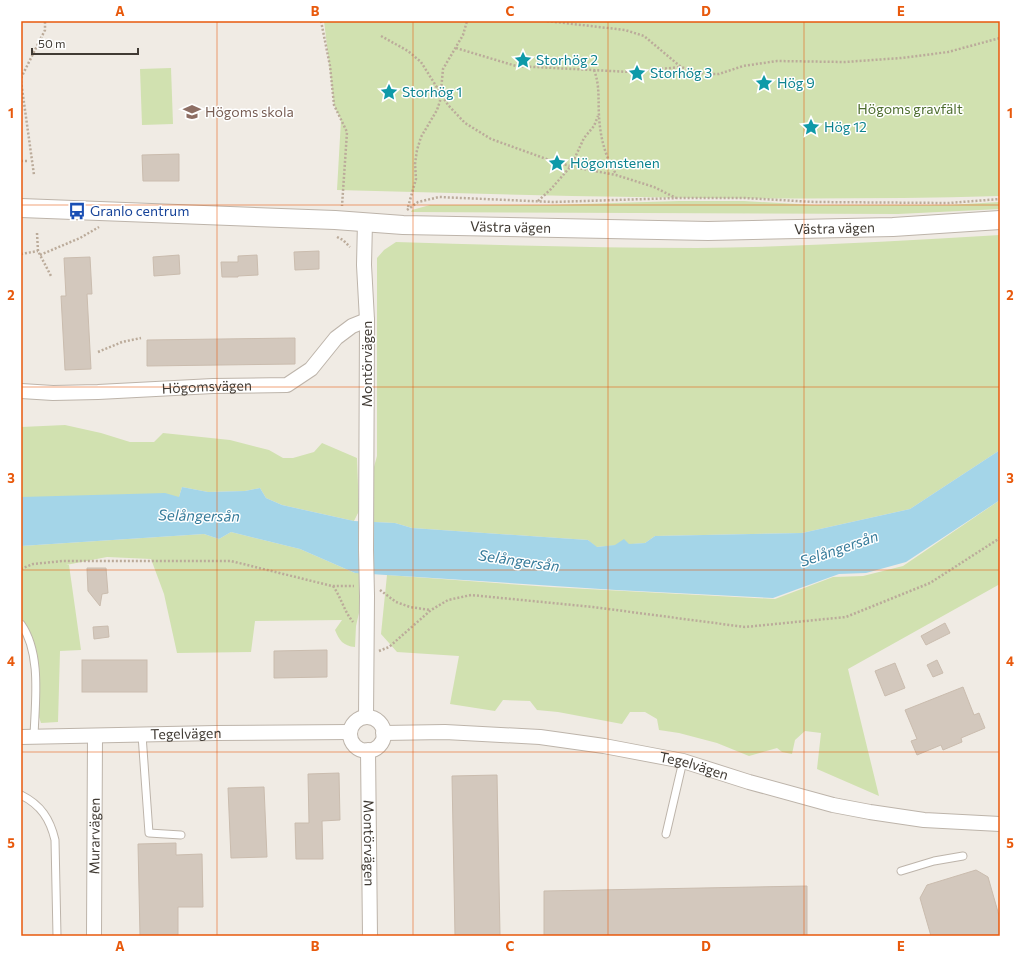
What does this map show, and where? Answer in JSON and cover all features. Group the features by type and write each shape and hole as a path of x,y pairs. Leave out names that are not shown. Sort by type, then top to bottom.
{"street":[{"name":"Västra vägen","path":"21,208 365,222 411,226 708,231 893,227 1000,220"},
{"name":"Montörvägen","path":"365,222 364,265 367,320 367,590"},
{"name":"Högomsvägen","path":"21,391 53,393 98,392 213,386 287,385 311,369 336,338 352,326 367,320"},
{"path":"366,717 367,590"},
{"path":"366,717 376,720 380,724 383,733 382,741 378,746 368,750 362,750 353,743 350,738 350,732 355,722 366,717"},
{"name":"Tegelvägen","path":"28,737 216,732 350,732"},
{"name":"Tegelvägen","path":"383,733 445,732 540,737 604,746 683,761 749,782 848,808 924,820 1000,824"},
{"name":"Murarvägen","path":"94,736 94,936"},
{"name":"Montörvägen","path":"368,750 370,936"}],"lane":[{"path":"21,624 28,637 36,670 28,737"},
{"path":"142,735 149,832 181,835"},
{"path":"666,834 683,761"},
{"path":"21,795 33,802 43,813 51,825 55,840 57,936"},
{"path":"902,871 934,861 963,856"}],"path":[{"path":"21,78 45,30 45,21"},
{"path":"321,21 330,66 334,105 347,132 341,210"},
{"path":"406,212 416,179 415,164 421,136 440,101 443,69 463,35 467,21"},
{"path":"547,21 625,30 644,36 681,67"},
{"path":"381,36 408,51 421,62 448,105 465,123 491,139 506,146 571,166 616,175 654,187 678,198"},
{"path":"456,48 516,66 630,72 681,67 705,74 719,74 743,66 777,61 845,62 901,58 948,52 1000,38"},
{"path":"594,70 597,77 599,115 606,156 616,175"},
{"path":"21,81 34,176"},
{"path":"538,201 551,189 571,166 581,144 594,126 599,115"},
{"path":"21,162 28,161"},
{"path":"408,208 418,202 439,198 538,201 745,198 814,202 933,202 1000,199"},
{"path":"40,255 80,238 105,223"},
{"path":"37,233 38,251 51,276"},
{"path":"21,254 38,251"},
{"path":"98,352 122,342 141,338"},
{"path":"382,650 389,647 430,610 448,600 471,595 593,607 745,626 846,617 930,582 1000,538"},
{"path":"21,569 33,564 63,561 231,561 332,586 367,590 410,608 430,610"},
{"path":"332,586 350,618 355,623 367,629"}],"green space":[{"name":"Högoms gravfält","path":"324,21 1000,21 1000,196 917,198 751,198 337,190 341,120 334,105"},
{"path":"171,68 173,124 142,125 140,69"},
{"path":"679,201 744,201 814,205 948,205 1000,202 1000,209 898,214 411,212 412,210 430,205 550,205"},
{"path":"1000,235 1000,450 910,509 802,533 655,536 645,543 596,547 588,540 412,528 395,523 374,522 372,474 377,456 377,258 384,250 396,242 584,247 697,248 811,245"},
{"path":"65,425 101,433 130,442 154,442 163,433 230,440 269,450 283,458 293,458 314,452 322,443 357,458 359,511 354,521 282,505 266,498 260,488 245,491 208,492 182,487 179,497 21,497 21,427"},
{"path":"1000,500 1000,584 848,669 879,796 817,769 821,733 805,731 795,740 792,754 782,752 777,748 749,756 717,743 679,733 659,730 657,719 645,712 630,712 622,724 558,712 537,710 530,701 503,700 495,711 450,704 459,656 397,652 381,634 387,575 550,587 775,599 833,577 863,576 903,566"},
{"path":"231,532 300,549 355,573 360,573 361,604 356,626 355,647 344,644 340,640 335,630 342,620 255,621 251,652 177,653 164,594 151,559 107,557 66,565 69,565 81,650 60,651 58,722 41,723 39,717 38,659 31,634 21,617 21,546 204,534 219,539"}],"water":[{"name":"Selångersån","path":"1000,450 1000,500 906,562 866,573 839,574 773,598 616,590 355,573 300,549 231,532 219,539 204,534 21,546 21,497 165,493 179,497 182,487 208,492 245,491 260,488 266,498 282,505 354,521 395,523 412,528 588,540 597,547 615,545 624,539 629,544 645,543 655,536 802,533 910,509"}],"building":[{"path":"179,154 179,181 143,181 142,155"},
{"path":"319,251 319,269 295,270 294,252"},
{"path":"179,255 180,274 154,276 153,257"},
{"path":"257,255 258,275 222,277 221,262 238,262 238,256"},
{"path":"90,257 92,294 87,294 91,369 65,370 61,296 66,296 64,258"},
{"path":"295,338 295,364 147,366 147,340"},
{"path":"87,568 106,568 108,593 102,594 100,606 88,591"},
{"path":"945,623 950,633 926,645 921,636"},
{"path":"108,626 109,637 94,639 93,627"},
{"path":"327,650 327,677 274,678 274,651"},
{"path":"82,660 147,660 147,692 82,692"},
{"path":"937,660 943,673 933,677 927,665"},
{"path":"895,663 905,688 885,696 875,671"},
{"path":"963,687 974,715 979,713 985,728 961,738 962,742 943,750 941,745 917,755 911,741 917,739 905,710"},
{"path":"339,773 340,820 322,821 323,859 296,859 295,823 309,823 308,774"},
{"path":"497,775 500,935 455,936 452,776"},
{"path":"264,787 267,857 231,858 228,788"},
{"path":"176,843 176,855 202,854 203,907 178,907 178,936 140,936 138,844"},
{"path":"976,870 988,877 1000,919 1000,936 931,936 920,898 927,885"},
{"path":"807,886 807,936 544,936 544,891"}],"place":[{"name":"Storhög 2","path":"523,60"},
{"name":"Storhög 3","path":"637,73"},
{"name":"Hög 9","path":"764,83"},
{"name":"Storhög 1","path":"389,92"},
{"name":"Högoms skola","path":"192,112"},
{"name":"Hög 12","path":"811,127"},
{"name":"Högomstenen","path":"557,163"},
{"name":"Granlo centrum","path":"77,211"}]}
